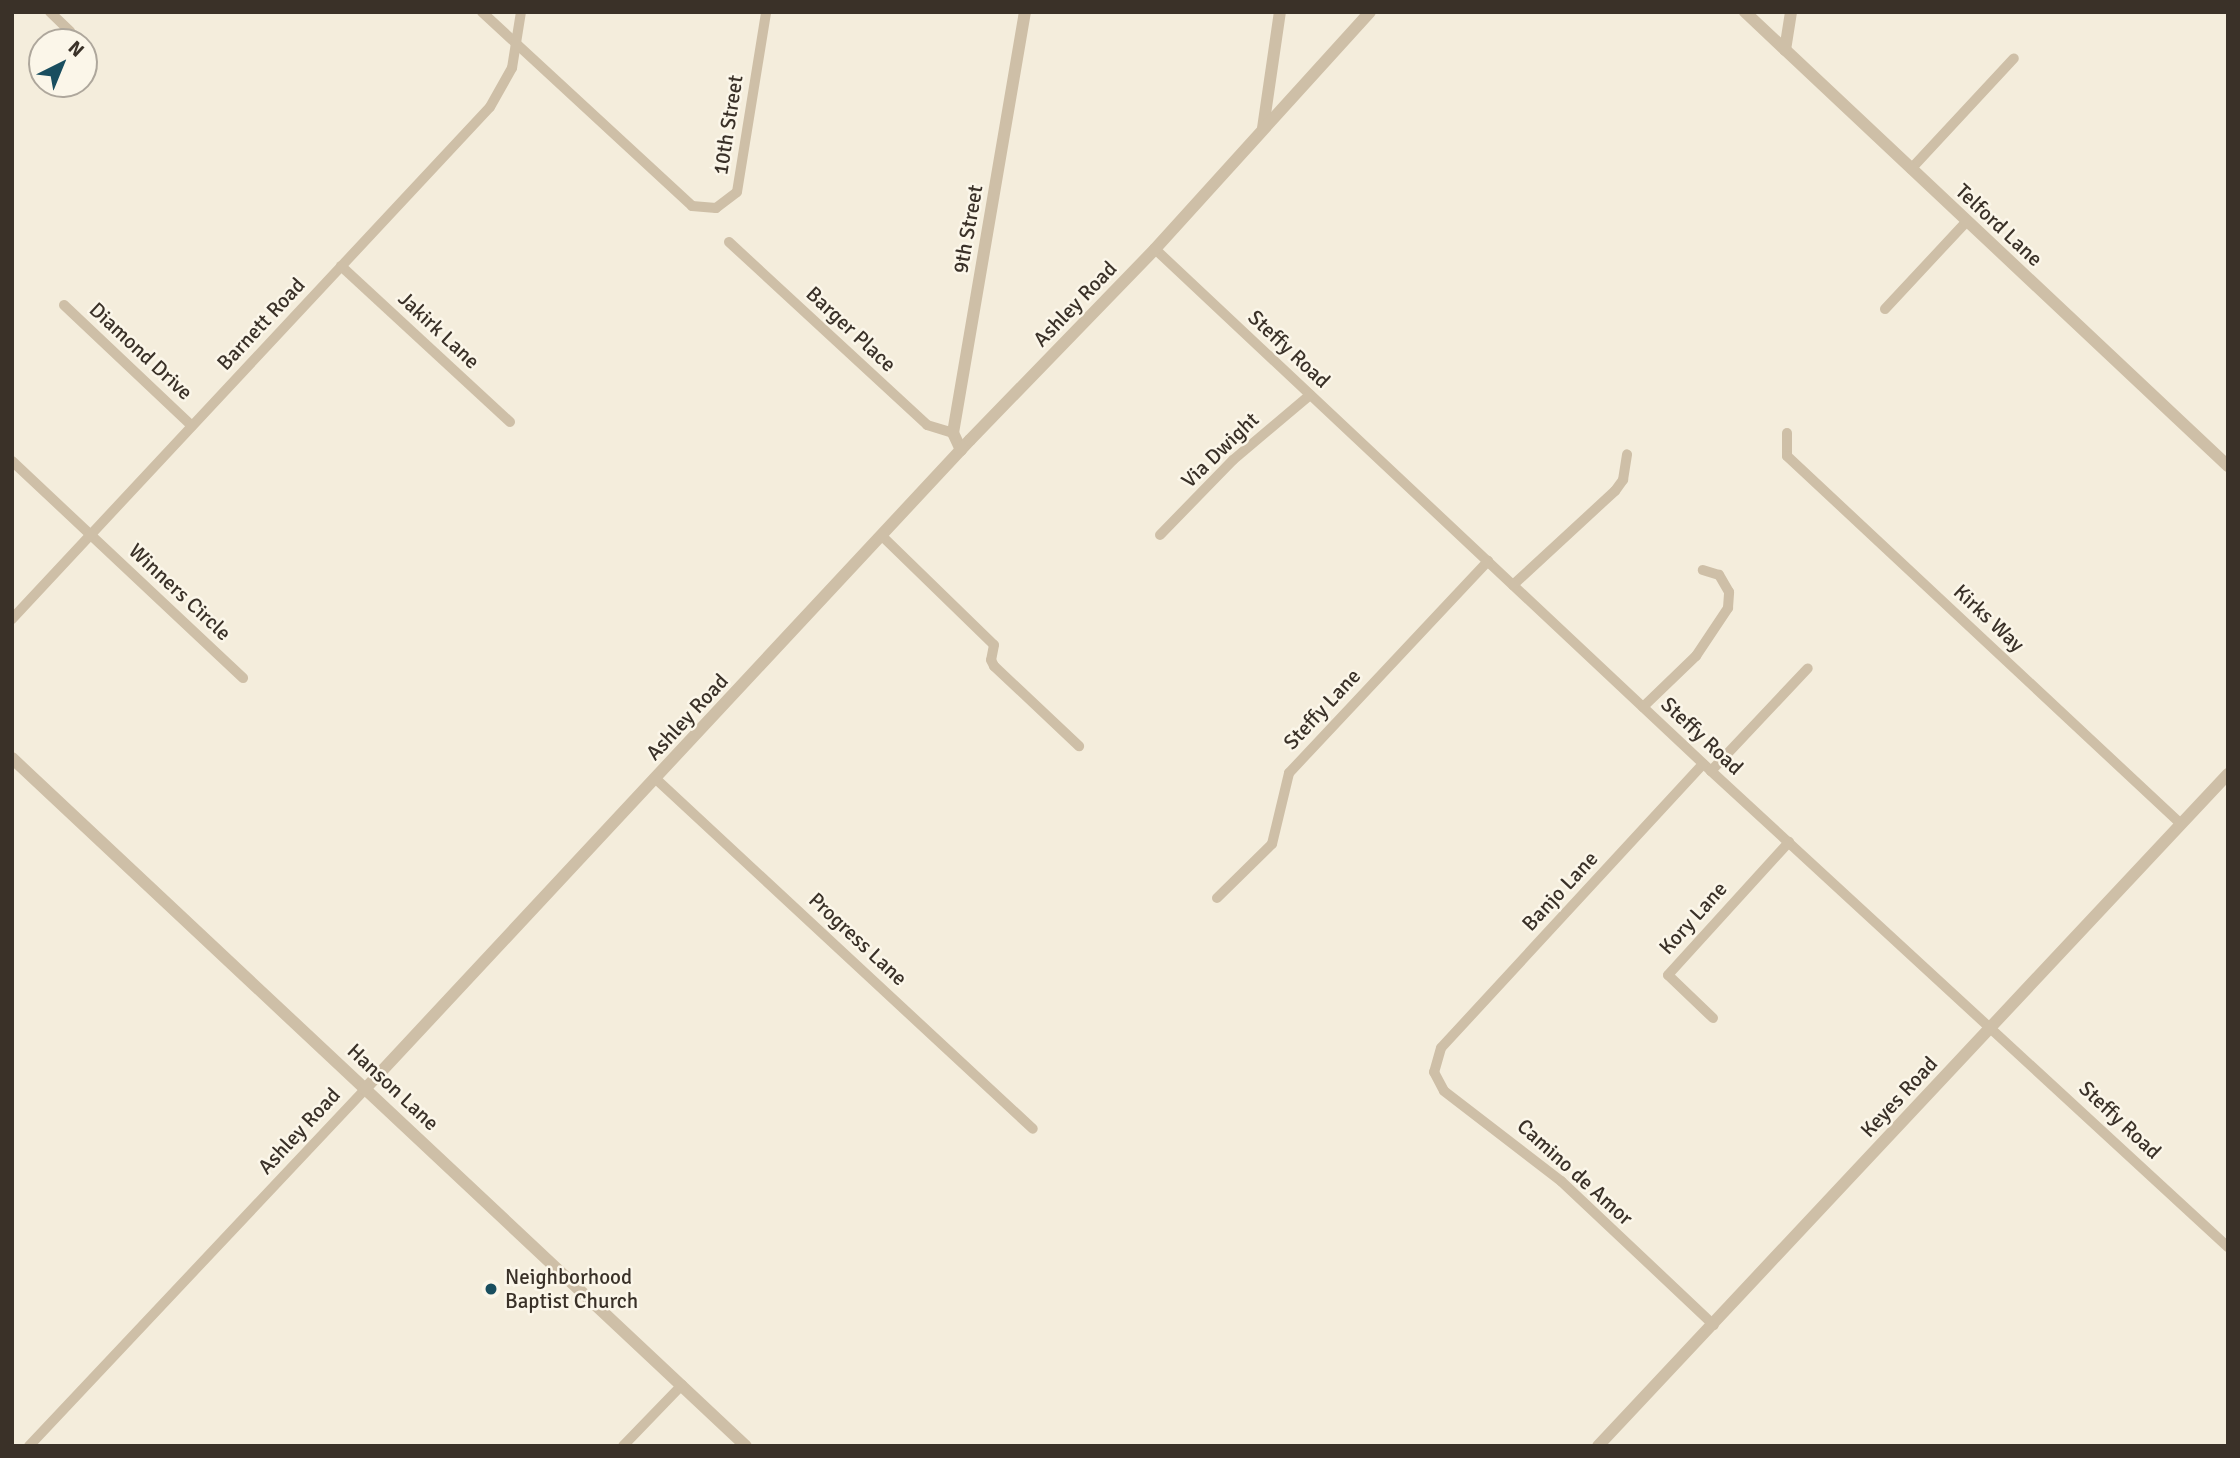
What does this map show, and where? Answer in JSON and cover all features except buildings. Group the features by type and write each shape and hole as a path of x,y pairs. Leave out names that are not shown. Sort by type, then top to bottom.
{"street":[{"path":"50,12 67,28"},
{"path":"482,12 516,42"},
{"name":"Barnett Road","path":"12,619 490,107 512,68 521,12"},
{"name":"10th Street","path":"516,42 692,206 716,208 737,192 766,12"},
{"name":"9th Street","path":"953,433 1025,12"},
{"path":"1263,128 1280,12"},
{"name":"Ashley Road","path":"29,1446 961,450 1155,249 1370,12"},
{"name":"Telford Lane","path":"1745,12 2228,466"},
{"path":"1784,50 1791,12"},
{"path":"1911,169 2014,58"},
{"path":"1885,309 1967,221"},
{"name":"Barger Place","path":"729,242 927,425 953,433"},
{"name":"Steffy Road","path":"1155,249 1707,767 2228,1247"},
{"name":"Jakirk Lane","path":"341,266 510,422"},
{"name":"Diamond Drive","path":"64,306 192,426"},
{"name":"Via Dwight","path":"1160,535 1246,447 1310,395"},
{"path":"953,433 961,450"},
{"name":"Kirks Way","path":"1787,433 1787,456 2181,824"},
{"path":"1513,585 1615,491 1622,480 1627,454"},
{"name":"Winners Circle","path":"12,461 243,678"},
{"path":"882,536 994,645 991,660 994,666 1079,746"},
{"name":"Steffy Lane","path":"1217,898 1272,844 1289,773 1488,561"},
{"path":"1643,707 1696,656 1728,608 1730,592 1718,575 1703,570"},
{"name":"Banjo Lane","path":"1446,1044 1707,767 1808,668"},
{"name":"Hanson Lane","path":"12,758 746,1446"},
{"name":"Keyes Road","path":"1598,1446 2228,774"},
{"name":"Progress Lane","path":"656,779 1033,1129"},
{"name":"Kory Lane","path":"1713,1018 1668,975 1789,842"},
{"name":"Camino de Amor","path":"1446,1044 1434,1072 1444,1091 1561,1181 1714,1325"},
{"path":"623,1446 682,1385"}],"place":[{"name":"Neighborhood Baptist Church","path":"491,1289"}]}
